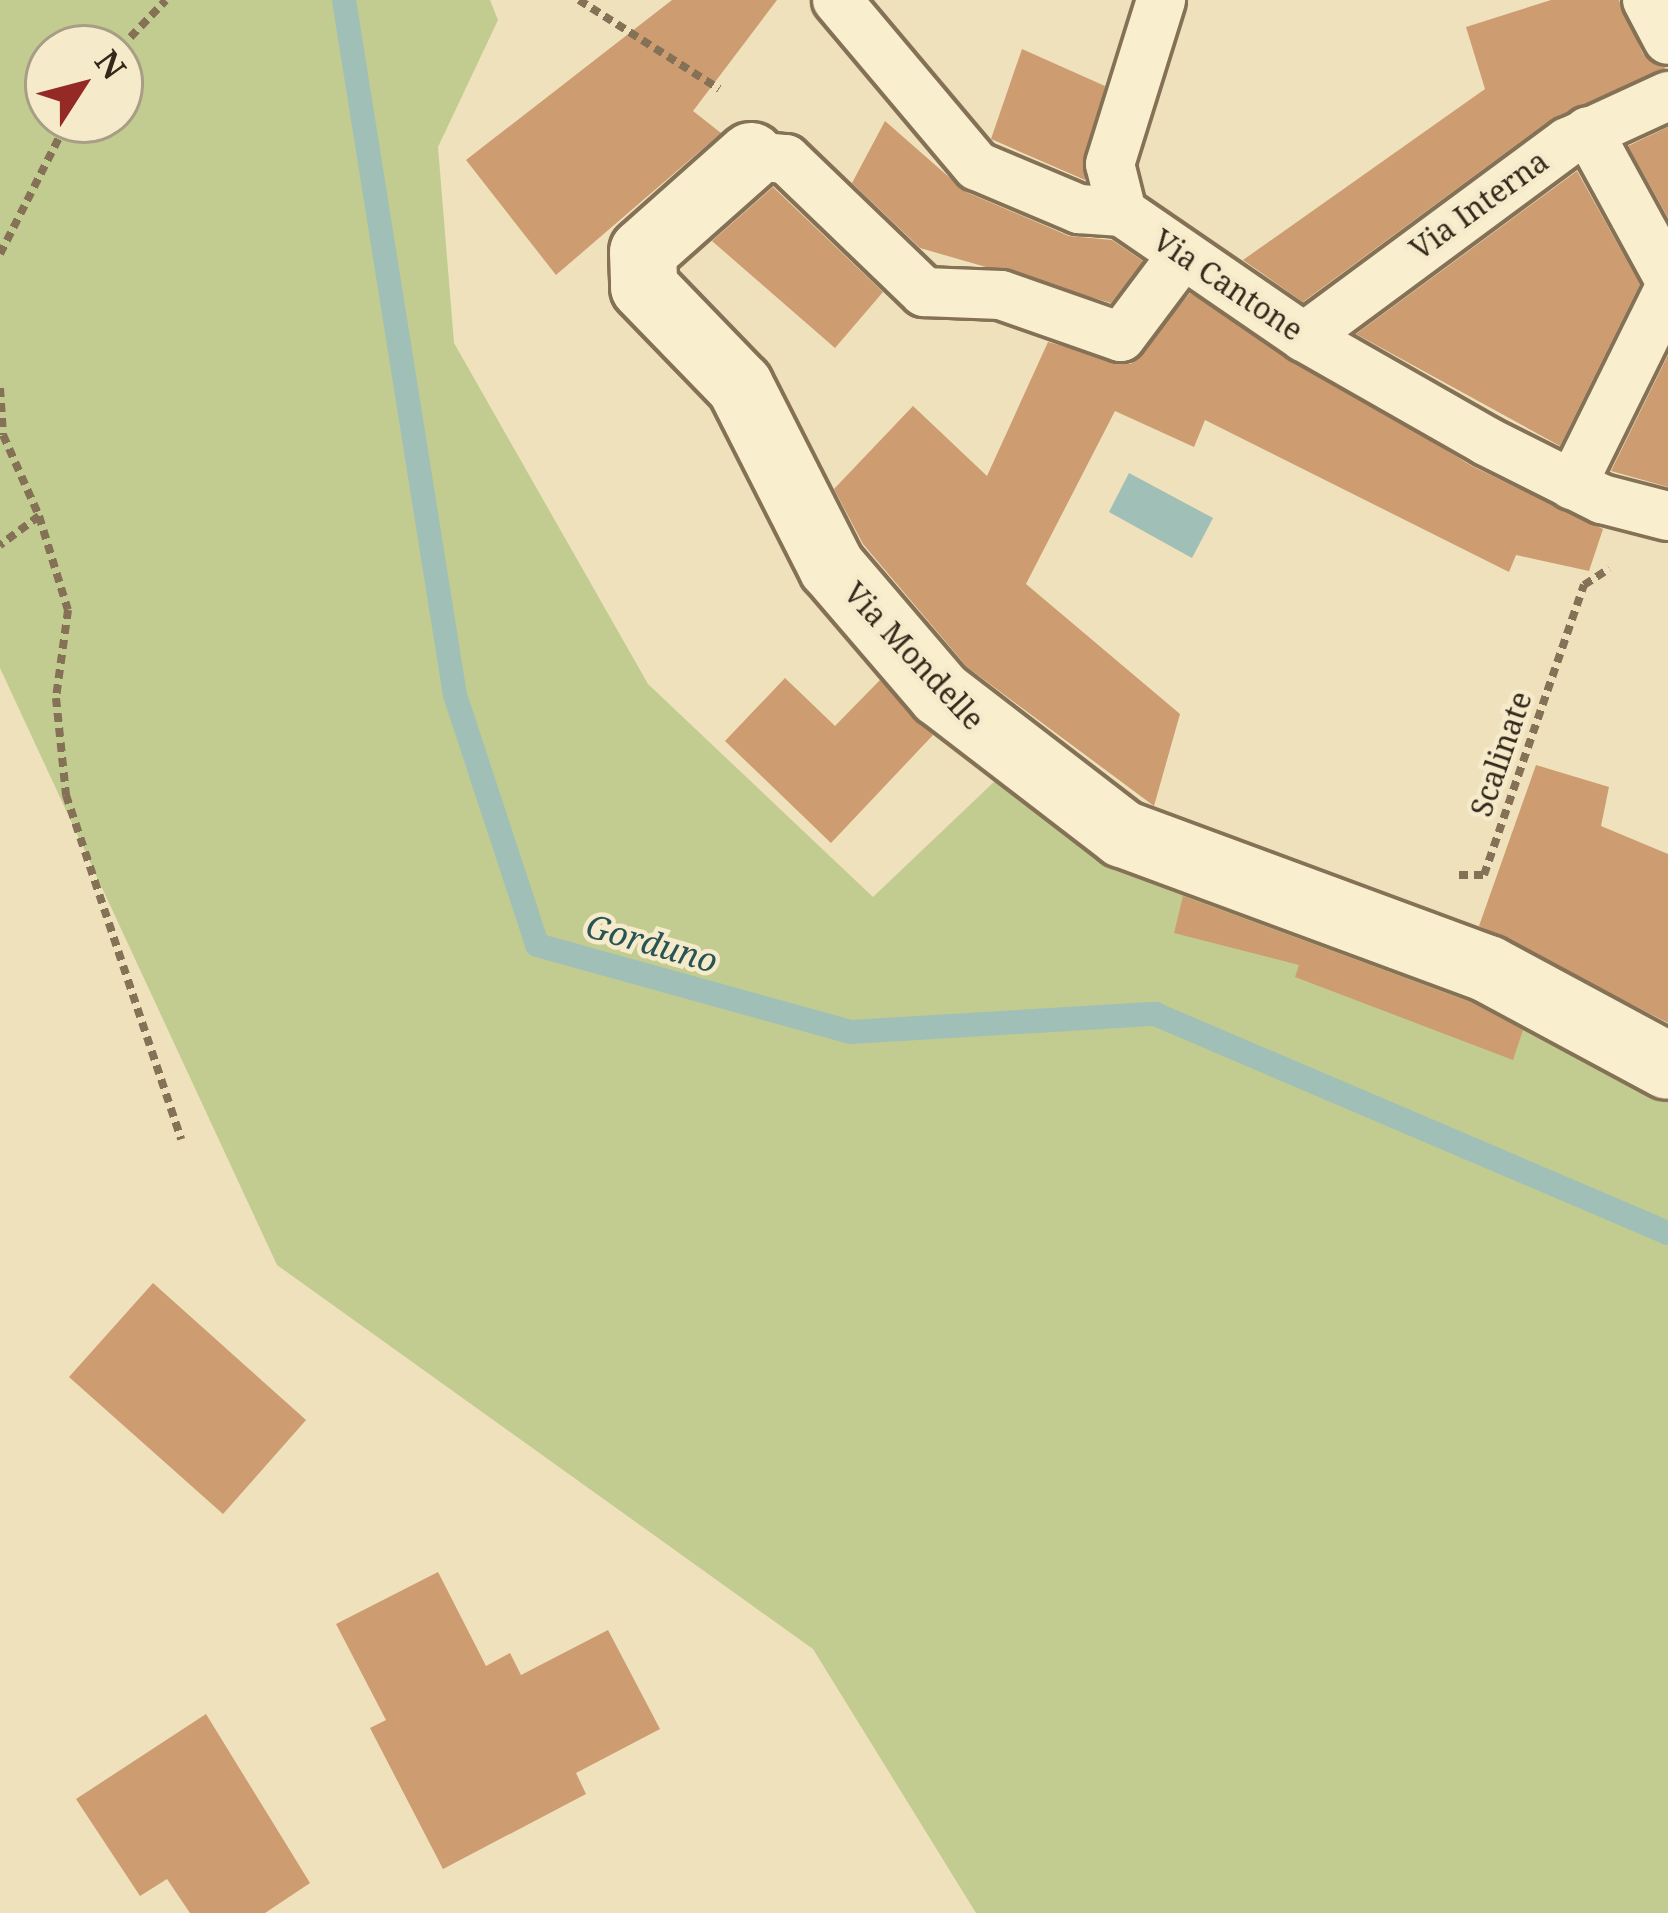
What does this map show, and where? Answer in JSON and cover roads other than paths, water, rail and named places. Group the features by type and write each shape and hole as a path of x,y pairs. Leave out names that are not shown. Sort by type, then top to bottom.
{"street":[{"name":"Via Mondelle","path":"768,157 643,252 644,287 740,386 832,567 941,694 1124,834 1488,969 1668,1066"}],"lane":[{"name":"Via Cantone","path":"837,0 977,166 1079,209 1123,212 1304,338 1572,485 1668,516"},
{"path":"1123,212 1110,164 1161,0"},
{"path":"1647,0 1668,40"},
{"name":"Via Interna","path":"1304,338 1588,131 1668,96"},
{"path":"1588,131 1668,277"},
{"path":"768,157 924,292 1001,295 1121,337 1181,256"},
{"path":"1572,485 1668,291"}],"water":[{"path":"1129,473 1213,518 1192,558 1109,512"}],"waterway":[{"name":"Gorduno","path":"344,0 455,695 537,945 850,1032 1155,1014 1668,1233"}]}
